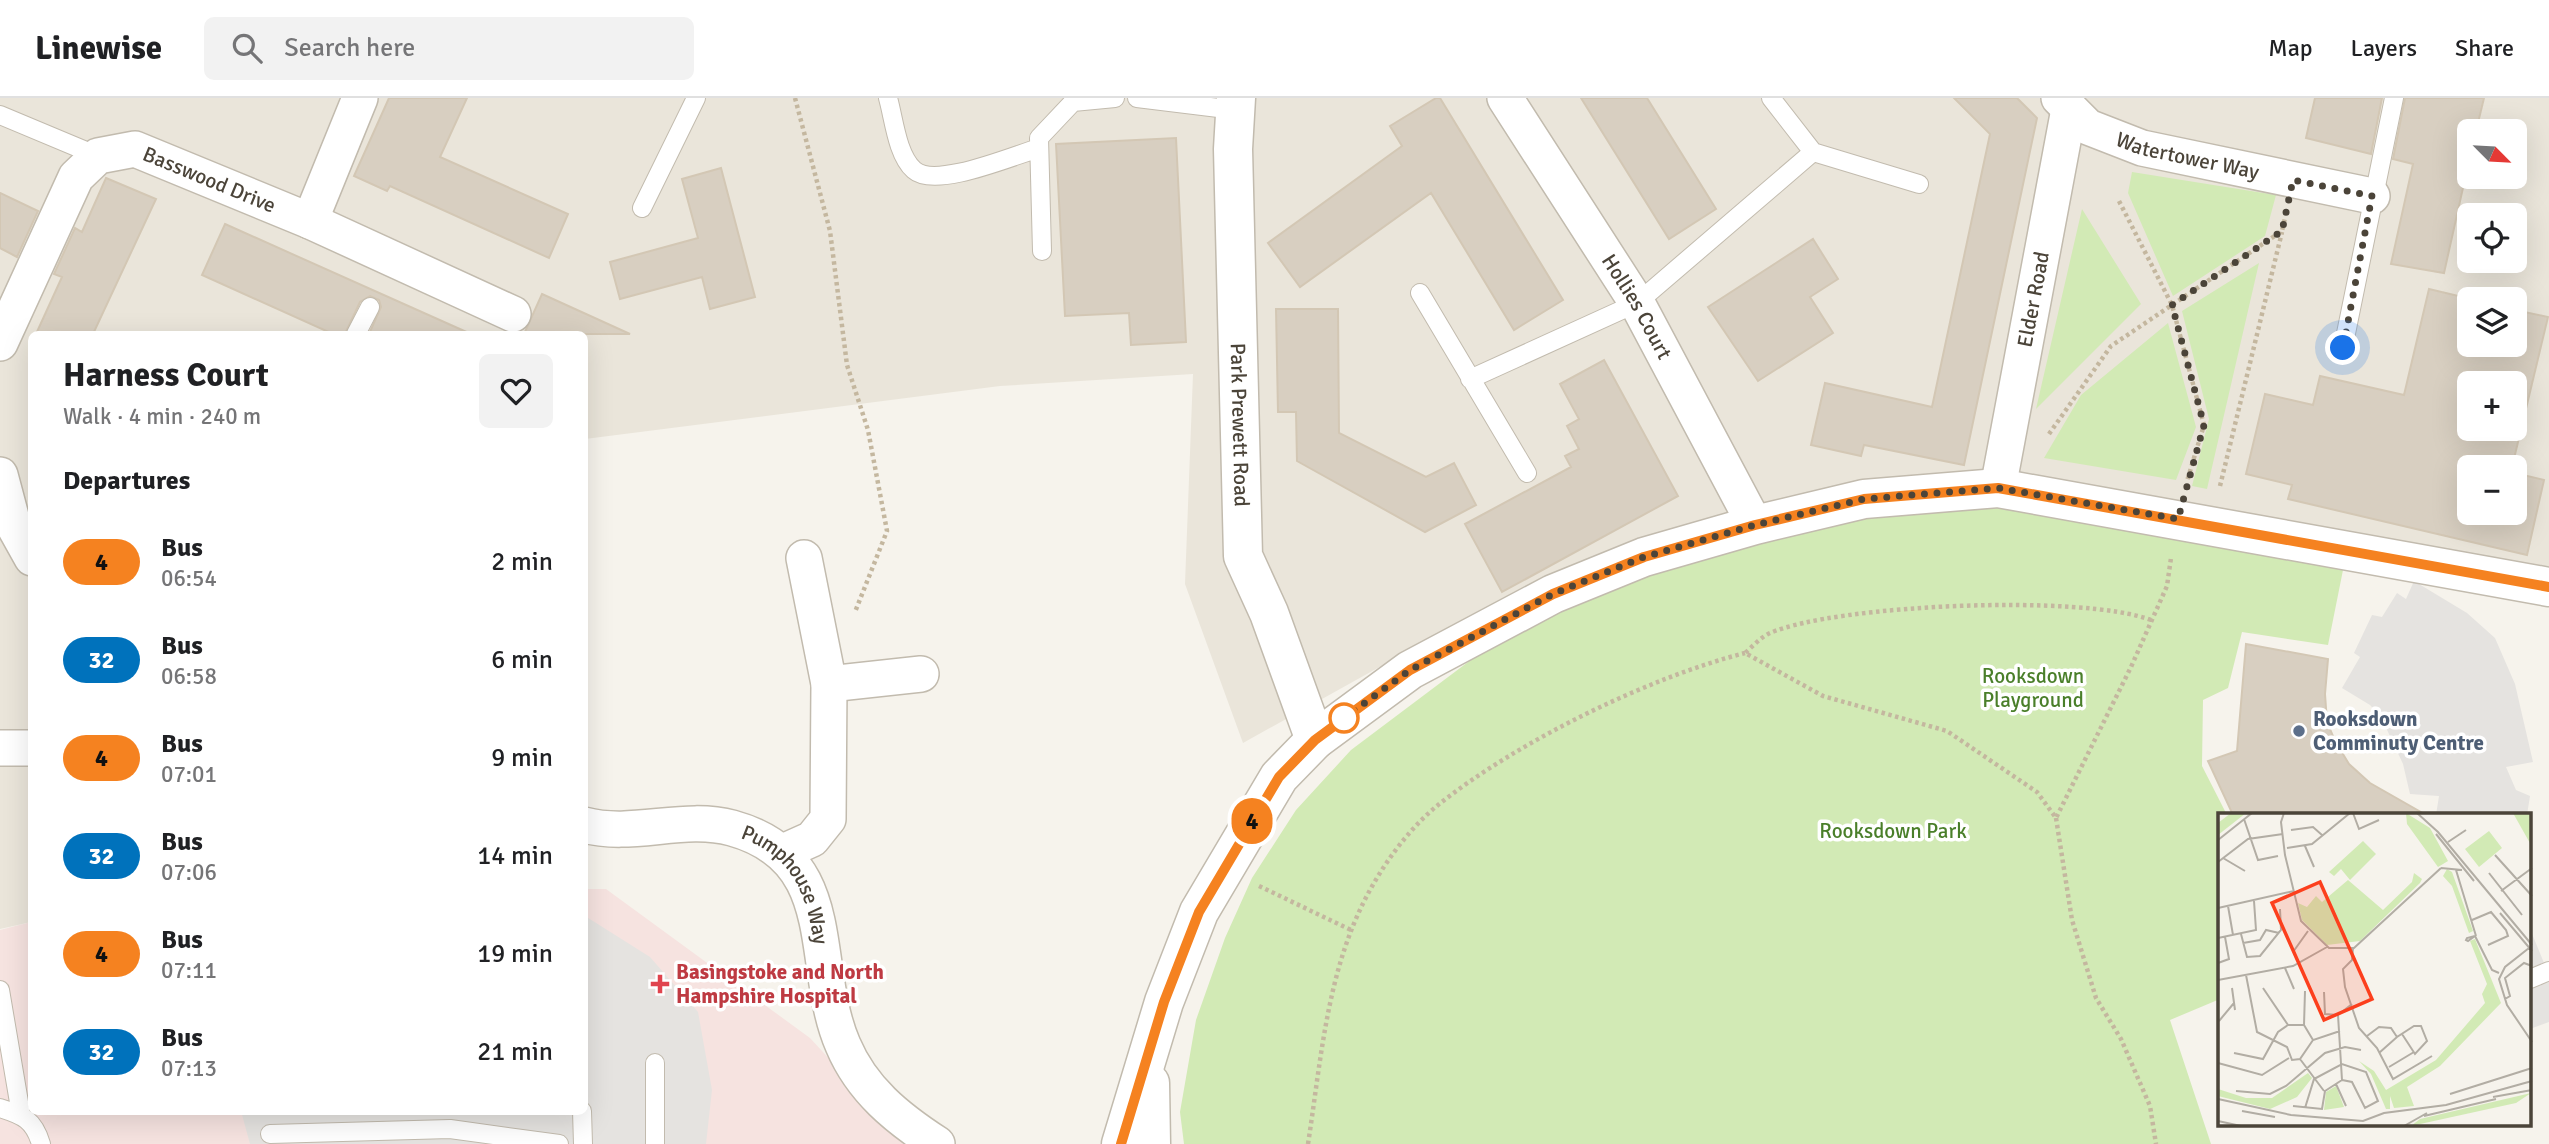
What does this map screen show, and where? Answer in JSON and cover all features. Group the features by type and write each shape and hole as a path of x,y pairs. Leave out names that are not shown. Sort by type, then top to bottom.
{"street":[{"path":"310,221 360,98"},
{"name":"Hollies Court","path":"1505,98 1637,303 1755,525"},
{"name":"Park Prewett Road","path":"1235,104 1233,149 1243,556 1269,613 1315,740"},
{"name":"Watertower Way","path":"2064,104 2088,127 2142,148 2372,196"},
{"name":"Elder Road","path":"1998,488 2064,104"},
{"name":"Basswood Drive","path":"98,156 135,149 310,221 511,324"},
{"path":"0,343 76,177 98,156"},
{"path":"0,475 13,524 28,551"},
{"path":"1121,1144 1164,1002 1199,912 1279,777 1315,740 1410,670 1553,594 1644,557 1755,525 1864,499 1998,488 2549,587"},
{"path":"783,852 812,839 828,819 829,684 804,558"},
{"path":"829,684 921,674"},
{"path":"0,748 28,748"},
{"name":"Pumphouse Way","path":"588,826 607,831 690,822 733,829 783,852 803,882 819,917 835,1022 855,1068 888,1109 937,1144"},
{"path":"1151,1144 1150,1087 1164,1002"}],"lane":[{"path":"642,208 696,98"},
{"path":"888,98 904,155 912,169 924,176 941,177 1039,148"},
{"path":"1042,251 1039,138 1073,102 1115,98"},
{"path":"1137,98 1235,104"},
{"path":"1771,98 1813,152 1919,184"},
{"path":"2343,348 2393,98"},
{"path":"0,115 98,156"},
{"path":"1470,379 1637,303 1813,152"},
{"path":"1420,293 1527,473"},
{"path":"357,331 369,307"},
{"path":"2532,978 2549,971"},
{"path":"0,990 21,1114"},
{"path":"654,1144 655,1063"},
{"path":"0,1108 21,1114 34,1124 41,1144"},
{"path":"582,1115 583,1144"},
{"path":"270,1135 450,1129 559,1144"}],"path":[{"path":"795,98 830,231 847,365 868,430 887,531 854,613"},
{"path":"2218,494 2293,180"},
{"path":"2056,818 2109,717 2166,586 2178,519 2204,425 2172,305 2119,201"},
{"path":"2043,442 2111,346 2282,231"},
{"path":"1308,1144 1333,990 1351,930 1395,852 1437,806 1508,758 1574,722 1666,678 1702,664 1745,653 1769,634 1857,614 1994,606 2085,607 2138,615 2151,620"},
{"path":"1745,653 1823,696 1947,731 2038,792 2056,818 2072,920 2096,998 2121,1039 2150,1106 2156,1144"},
{"path":"1224,869 1351,930"}],"shaded area":[{"path":"0,98 2549,98 2549,569 1999,470 1401,655 1243,743 1185,584 1193,374 1000,386 588,439 588,331 28,331 28,923 0,929"},
{"path":"2414,581 2467,613 2495,638 2515,684 2533,762 2506,767 2516,790 2530,796 2527,813 2436,813 2439,796 2410,794 2403,764 2381,717 2370,705 2342,688 2360,657 2354,653 2372,615 2382,617 2397,593 2406,599"},
{"name":"Basingstoke and North Hampshire Hospital","path":"588,889 606,889 810,1038 908,1144 0,1144 0,930 28,923 28,1115 588,1115"},
{"path":"588,918 650,957 698,1012 712,1090 706,1144 250,1144 242,1115 588,1115"},
{"path":"2532,934 2549,975 2549,1022 2532,1028"}],"green space":[{"path":"2132,172 2276,195 2265,236 2173,296 2128,193"},
{"path":"2082,209 2141,304 2036,409"},
{"path":"2259,263 2207,489 2192,486 2209,419 2182,311"},
{"path":"2168,323 2196,427 2176,480 2044,458 2081,395"},
{"name":"Rooksdown Park","path":"1999,497 2345,560 2328,645 2242,632 2228,688 2203,700 2202,766 2226,813 2218,813 2218,1000 2170,1020 2211,1144 1184,1144 1180,1112 1196,1020 1225,938 1252,878 1296,810 1351,750 1488,647 1605,586 1758,538 1849,519"}],"building":[{"path":"389,98 467,98 440,157 568,214 549,258 390,186 387,191 354,176"},
{"path":"1440,98 1563,300 1514,330 1431,193 1300,287 1268,243 1402,146 1390,126"},
{"path":"1581,98 1647,98 1716,209 1669,239"},
{"path":"1954,98 2017,98 2037,118 1964,465 1864,445 1861,456 1811,445 1825,383 1932,407 1990,134"},
{"path":"2315,98 2382,98 2371,154 2306,138"},
{"path":"2405,98 2484,98 2479,119 2457,119 2457,189 2463,189 2460,203 2457,203 2457,215 2444,273 2391,264 2413,164 2393,159"},
{"path":"1176,138 1186,342 1131,345 1129,313 1065,316 1056,144"},
{"path":"721,168 755,297 710,309 702,277 620,299 610,262 698,238 682,179"},
{"path":"106,178 156,199 94,331 37,331 62,277 54,274 75,228 82,232"},
{"path":"0,193 38,211 17,257 0,248"},
{"path":"225,224 464,331 370,331 381,307 379,300 370,296 360,302 346,331 326,331 202,275"},
{"path":"1813,239 1838,279 1810,297 1833,333 1758,381 1708,307"},
{"path":"2429,289 2457,296 2457,357 2527,357 2527,313 2548,317 2527,404 2527,371 2457,371 2457,441 2518,441 2515,455 2457,455 2457,525 2527,525 2527,476 2544,480 2527,555 2288,499 2292,485 2246,474 2265,394 2313,405 2320,376 2404,395"},
{"path":"542,294 630,334 588,334 588,331 525,331"},
{"path":"1276,309 1338,309 1339,433 1426,477 1454,463 1476,505 1425,532 1297,461 1296,412 1278,412"},
{"path":"1604,360 1678,496 1502,592 1465,524 1571,467 1565,456 1579,449 1567,426 1579,419 1560,384"},
{"name":"Rooksdown Comminuty Centre","path":"2246,644 2328,659 2325,694 2327,722 2349,764 2370,783 2422,813 2232,813 2208,761 2237,751"}],"bus line":[{"name":"4","path":"1121,1144 1164,1002 1199,912 1279,777 1315,740 1410,670 1553,594 1644,557 1755,525 1864,499 1998,488 2211,524 2549,587"}],"place":[{"name":"Rooksdown Comminuty Centre","path":"2299,731"},
{"name":"Basingstoke and North Hampshire Hospital","path":"660,984"}],"route":[{"path":"1344,718 1410,670 1553,594 1644,557 1755,525 1864,499 1998,488 2178,519 2204,425 2172,305 2282,231 2293,180 2372,196 2343,348"}],"park label":[{"name":"Rooksdown Playground","path":"2033,688"}]}
